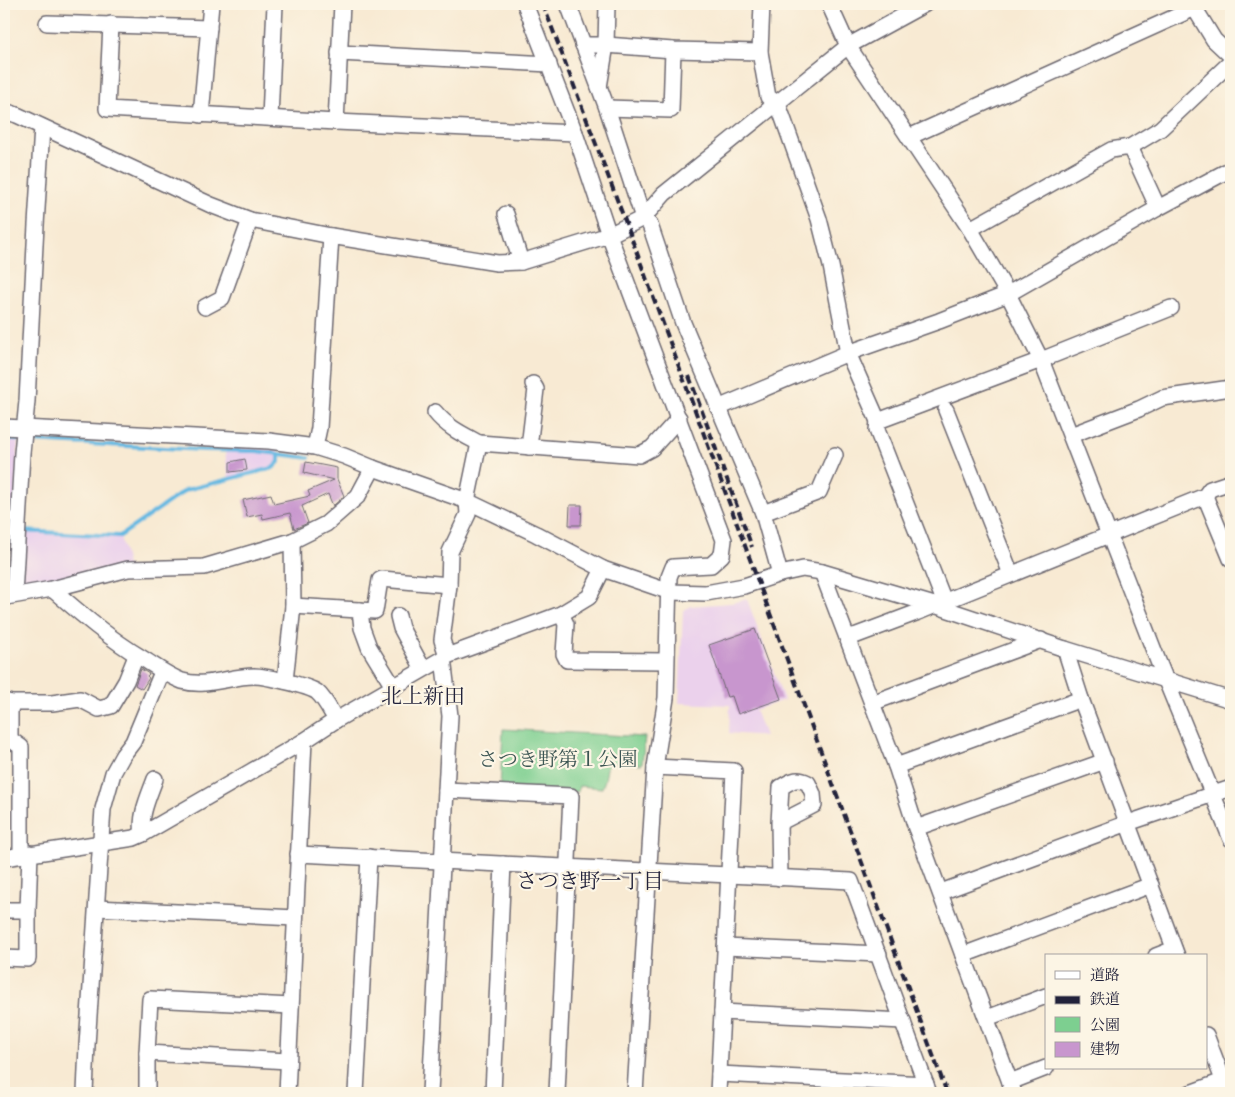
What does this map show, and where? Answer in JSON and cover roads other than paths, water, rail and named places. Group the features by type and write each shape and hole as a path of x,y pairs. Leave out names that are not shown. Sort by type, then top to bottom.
{"street":[{"path":"202,115 211,4"},
{"path":"270,118 275,4"},
{"path":"336,122 342,4"},
{"path":"525,4 575,133 609,235 724,540 722,556 711,565 673,566 669,577 666,698 655,767 635,1093"},
{"path":"568,4 607,108 643,218 650,225 683,323 763,513 780,574"},
{"path":"598,88 606,45 607,4"},
{"path":"762,4 760,52 768,97 778,104 819,220 848,353 878,421 877,430 939,603"},
{"path":"829,4 848,46 970,228 1008,294 1041,360 1231,839"},
{"path":"4,111 17,115 211,205 250,220 331,236 497,263 521,262 609,235 643,218 664,194 848,46 925,4"},
{"path":"909,137 1193,6 1214,40 1231,56"},
{"path":"47,23 209,28"},
{"path":"111,24 108,109 575,133"},
{"path":"583,45 760,52"},
{"path":"607,108 671,110 672,50"},
{"path":"340,53 549,64"},
{"path":"970,228 1111,150 1130,148 1160,129 1231,62"},
{"path":"42,127 25,428 9,596 52,589 128,569 204,567 292,542 326,524 358,496 373,468"},
{"path":"1130,148 1158,208"},
{"path":"718,408 848,353 1008,294 1158,208 1231,169"},
{"path":"506,214 521,262"},
{"path":"205,307 222,298 250,220"},
{"path":"315,447 320,428 331,236"},
{"path":"878,421 1041,360 1170,308"},
{"path":"529,447 536,390 533,384"},
{"path":"1071,435 1139,409 1162,398 1231,388"},
{"path":"946,410 1011,574"},
{"path":"435,412 442,421 454,430 479,443 639,455 652,448 679,418"},
{"path":"4,427 269,440 315,447 467,502 536,534 603,570 670,592 706,593 744,586 780,574 803,570 822,572 939,603 1065,649 1231,700"},
{"path":"430,1093 450,716 442,640 449,585 450,552 468,514 467,502 479,443"},
{"path":"763,513 819,492 835,455"},
{"path":"847,637 857,635 939,603 1205,496 1210,489 1231,482"},
{"path":"1205,496 1231,559"},
{"path":"285,681 292,606 292,542"},
{"path":"4,858 134,838 143,834 445,657 561,614 589,597 603,570"},
{"path":"822,572 896,766 916,828 1012,1088 1045,1069"},
{"path":"292,606 375,611 380,580 382,579 449,585"},
{"path":"52,589 88,620 136,656 162,672 183,681 197,683 210,683 254,676 285,681 315,691 326,702 336,720"},
{"path":"360,610 362,628 369,647 394,688"},
{"path":"561,614 566,624 564,654 567,660 666,661"},
{"path":"398,616 401,628 423,670"},
{"path":"872,703 1042,640"},
{"path":"1065,649 1175,952"},
{"path":"4,958 28,959 28,910 21,747 10,740 10,706 8,702 52,703 80,699 99,708 111,706 126,681 136,656"},
{"path":"85,1093 103,810 113,773 133,742 162,672"},
{"path":"896,766 1082,699"},
{"path":"287,1093 304,741"},
{"path":"916,828 1105,761"},
{"path":"655,767 734,771 718,1093"},
{"path":"143,834 141,827 146,804 155,778"},
{"path":"940,892 1128,823 1231,788"},
{"path":"446,790 571,796 557,1093"},
{"path":"779,823 780,878"},
{"path":"298,854 851,882 927,1089 719,1074"},
{"path":"356,1093 369,857"},
{"path":"493,1093 503,864"},
{"path":"963,955 1151,885"},
{"path":"96,908 295,918"},
{"path":"4,910 28,910"},
{"path":"725,947 879,954"},
{"path":"987,1018 1045,996"},
{"path":"147,1093 150,999 291,1006"},
{"path":"722,1012 903,1021"},
{"path":"1190,1093 1227,1084 1208,1040"},
{"path":"147,1053 288,1061"}],"waterway":[{"path":"4,439 18,440"},
{"path":"30,441 257,451 309,458"},
{"path":"22,531 120,536 186,490 273,468 279,462 279,454"},
{"path":"4,530 12,531"}],"railway":[{"path":"543,4 627,226 947,1093"},
{"path":"689,376 752,547"}],"district":[{"name":"北上新田","path":"423,697"},
{"name":"さつき野一丁目","path":"590,882"}],"park label":[{"name":"さつき野第１公園","path":"558,761"}]}
